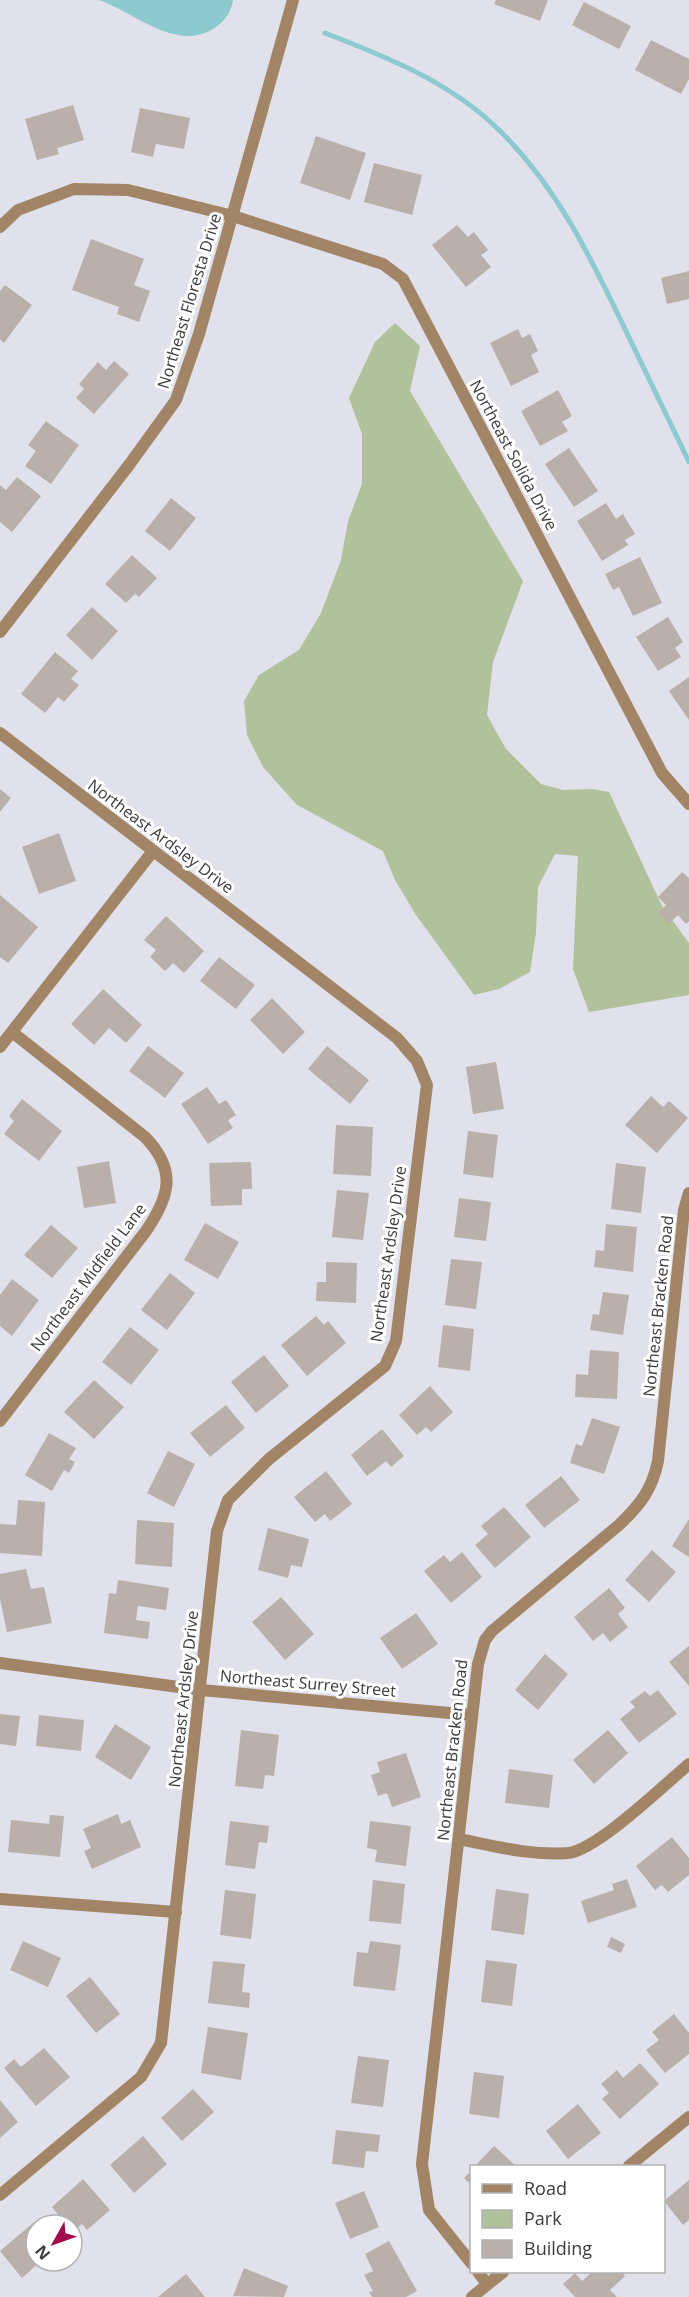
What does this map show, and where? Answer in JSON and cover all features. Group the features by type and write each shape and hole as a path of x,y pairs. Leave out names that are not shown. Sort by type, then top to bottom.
{"street":[{"name":"Northeast Floresta Drive","path":"0,632 129,465 176,400 199,334 293,0"},
{"name":"Northeast Solida Drive","path":"0,227 18,210 75,189 128,190 232,216 383,264 403,279 662,773 689,804"},
{"name":"Northeast Ardsley Drive","path":"0,734 397,1038 417,1060 427,1085 396,1341 385,1366 269,1459 228,1500 217,1531 161,2043 141,2077 0,2195"},
{"path":"0,1047 153,851"},
{"name":"Northeast Midfield Lane","path":"0,1421 146,1231 161,1207 168,1183 155,1147 145,1137 12,1032"},
{"name":"Northeast Bracken Road","path":"470,2263 429,2210 422,2164 480,1651 492,1631 638,1508 652,1485 658,1461 684,1210 689,1193"},
{"name":"Northeast Surrey Street","path":"0,1663 201,1690 471,1715"},
{"path":"459,1839 530,1852 570,1853 591,1845 689,1764"},
{"path":"0,1899 176,1912"},
{"path":"630,2165 689,2117"},
{"path":"479,2273 488,2284"},
{"path":"472,2297 501,2273"}],"green space":[{"path":"395,323 420,346 410,391 523,581 493,662 487,715 506,749 541,784 563,790 592,789 609,792 662,906 689,943 689,995 589,1012 573,969 578,856 555,854 538,887 536,933 530,972 499,989 474,995 416,915 395,880 383,851 297,805 263,767 247,735 244,701 259,675 299,650 321,613 341,560 348,521 362,484 362,434 349,398 375,342"}],"water":[{"path":"99,0 233,0 228,15 220,24 202,34 187,36 172,34 157,28"}],"building":[{"path":"496,0 548,0 540,21 494,4"},
{"path":"584,2 631,26 619,49 572,25"},
{"path":"651,40 689,59 689,79 681,94 635,70"},
{"path":"73,105 84,140 57,148 59,154 37,160 25,119"},
{"path":"140,108 190,118 184,149 156,144 153,157 131,152"},
{"path":"316,136 366,153 350,200 300,183"},
{"path":"374,163 422,175 412,215 364,202"},
{"path":"457,225 468,237 474,232 488,250 481,255 491,267 466,287 432,245"},
{"path":"91,239 144,259 134,285 150,291 139,322 117,314 119,307 72,290"},
{"path":"689,271 689,299 667,304 661,278"},
{"path":"5,285 32,305 4,343 0,339 0,291"},
{"path":"518,329 522,338 530,334 538,351 531,355 539,372 511,386 490,343"},
{"path":"114,361 129,374 94,414 76,398 84,389 79,384 98,362 106,370"},
{"path":"558,390 572,416 562,422 568,431 540,446 521,411"},
{"path":"46,421 79,445 51,484 25,466 36,451 28,445"},
{"path":"569,448 598,491 574,507 545,464"},
{"path":"17,477 41,496 12,532 0,522 0,485 6,490"},
{"path":"171,498 196,518 170,551 145,531"},
{"path":"606,503 616,519 623,514 635,534 625,540 628,545 602,561 577,521"},
{"path":"132,555 157,578 139,597 135,594 126,603 105,584"},
{"path":"640,557 662,603 633,616 619,587 613,590 605,574"},
{"path":"92,607 118,631 92,660 66,635"},
{"path":"668,617 683,642 675,648 681,657 658,671 636,637"},
{"path":"55,652 78,671 71,679 79,685 64,702 58,697 45,713 21,694"},
{"path":"689,677 689,720 669,691"},
{"path":"0,789 11,798 0,812"},
{"path":"59,833 76,881 39,894 22,847"},
{"path":"682,872 689,878 689,921 686,924 678,915 669,924 658,913 666,905 658,897"},
{"path":"0,895 38,927 8,963 0,957"},
{"path":"166,916 204,951 184,973 173,963 165,971 150,957 156,950 144,940"},
{"path":"219,957 255,985 236,1009 200,981"},
{"path":"103,989 142,1025 126,1043 109,1028 94,1045 71,1024"},
{"path":"272,998 305,1032 283,1054 250,1020"},
{"path":"148,1046 184,1073 165,1098 129,1071"},
{"path":"327,1046 369,1080 350,1104 308,1069"},
{"path":"496,1062 504,1109 473,1114 466,1067"},
{"path":"207,1087 219,1104 226,1100 236,1115 228,1120 233,1128 208,1144 181,1104"},
{"path":"651,1096 663,1107 669,1101 688,1118 657,1153 625,1125"},
{"path":"22,1099 62,1131 39,1161 4,1134 14,1121 9,1116"},
{"path":"336,1125 373,1127 371,1176 333,1174"},
{"path":"468,1131 498,1135 493,1178 463,1174"},
{"path":"109,1161 116,1203 84,1208 77,1167"},
{"path":"251,1162 252,1189 242,1189 242,1205 211,1206 209,1163"},
{"path":"616,1163 646,1167 641,1213 611,1209"},
{"path":"337,1190 369,1193 363,1240 332,1237"},
{"path":"459,1198 491,1202 486,1241 454,1237"},
{"path":"205,1223 239,1242 218,1279 184,1260"},
{"path":"606,1224 637,1227 633,1272 594,1267 596,1250 604,1251"},
{"path":"51,1225 78,1248 52,1278 24,1255"},
{"path":"451,1259 482,1262 476,1309 445,1305"},
{"path":"326,1262 357,1263 356,1303 316,1301 317,1282 326,1282"},
{"path":"170,1273 195,1293 167,1330 141,1310"},
{"path":"12,1279 39,1300 12,1336 0,1326 0,1295"},
{"path":"603,1292 629,1295 623,1335 590,1330 593,1314 599,1315"},
{"path":"316,1316 324,1325 328,1321 346,1343 307,1376 281,1345"},
{"path":"443,1325 474,1329 470,1371 438,1367"},
{"path":"130,1327 159,1350 131,1385 102,1362"},
{"path":"590,1350 619,1352 617,1399 575,1397 576,1374 588,1375"},
{"path":"264,1355 289,1386 256,1413 231,1382"},
{"path":"94,1380 124,1407 94,1439 64,1412"},
{"path":"430,1386 453,1412 431,1432 426,1427 417,1435 399,1415"},
{"path":"226,1405 245,1428 210,1457 190,1433"},
{"path":"592,1418 620,1427 604,1474 570,1463 576,1444 582,1446"},
{"path":"382,1429 404,1456 391,1467 386,1461 367,1476 351,1455"},
{"path":"49,1433 76,1448 69,1459 75,1462 69,1473 64,1470 52,1491 25,1475"},
{"path":"168,1451 195,1464 174,1507 147,1493"},
{"path":"326,1471 352,1504 330,1521 325,1514 315,1522 294,1497"},
{"path":"561,1476 580,1500 544,1528 525,1505"},
{"path":"18,1500 45,1502 42,1556 0,1553 0,1524 16,1525"},
{"path":"504,1507 531,1537 495,1568 475,1545 488,1534 481,1526"},
{"path":"689,1519 689,1557 672,1546"},
{"path":"137,1520 174,1523 172,1567 135,1564"},
{"path":"268,1528 309,1539 302,1567 291,1565 288,1578 258,1570"},
{"path":"652,1550 676,1572 649,1602 625,1580"},
{"path":"462,1552 482,1577 451,1603 424,1571 444,1555 450,1562"},
{"path":"26,1569 31,1589 44,1587 52,1623 7,1632 0,1599 0,1574"},
{"path":"118,1580 169,1588 166,1610 138,1606 136,1620 150,1622 148,1639 104,1633 109,1593 116,1594"},
{"path":"609,1588 625,1608 618,1614 628,1627 610,1642 603,1633 593,1641 574,1617"},
{"path":"281,1597 314,1634 285,1660 252,1622"},
{"path":"416,1613 438,1644 402,1669 380,1638"},
{"path":"689,1646 689,1686 669,1662"},
{"path":"545,1654 568,1674 538,1710 515,1690"},
{"path":"658,1690 677,1714 639,1743 620,1719 635,1707 630,1702 645,1691 650,1696"},
{"path":"0,1714 20,1716 16,1746 0,1744"},
{"path":"39,1715 84,1720 81,1751 36,1746"},
{"path":"115,1724 151,1747 131,1780 95,1757"},
{"path":"241,1730 279,1735 274,1776 265,1775 263,1789 235,1786"},
{"path":"608,1730 628,1753 594,1784 573,1760"},
{"path":"406,1753 421,1797 392,1807 387,1793 378,1796 371,1775 380,1772 377,1762"},
{"path":"509,1769 553,1775 549,1808 505,1803"},
{"path":"118,1814 121,1824 130,1820 141,1847 92,1869 84,1851 91,1848 83,1829"},
{"path":"50,1815 64,1816 60,1857 8,1852 11,1820 49,1824"},
{"path":"230,1821 269,1826 267,1843 259,1842 255,1869 225,1865"},
{"path":"370,1821 411,1826 406,1866 375,1862 377,1850 367,1848"},
{"path":"672,1837 689,1858 689,1875 668,1892 662,1885 655,1890 636,1866"},
{"path":"627,1879 637,1907 588,1923 581,1901 614,1890 612,1884"},
{"path":"373,1880 405,1884 401,1924 369,1921"},
{"path":"496,1889 529,1894 524,1935 491,1930"},
{"path":"225,1890 256,1894 251,1939 220,1935"},
{"path":"611,1937 625,1944 621,1953 607,1947"},
{"path":"23,1941 61,1958 48,1987 10,1970"},
{"path":"370,1941 401,1945 395,1991 353,1986 357,1952 368,1953"},
{"path":"486,1960 517,1964 512,2006 481,2002"},
{"path":"213,1961 245,1964 242,1992 250,1993 249,2008 208,2003"},
{"path":"90,1977 120,2014 96,2033 66,1996"},
{"path":"674,2014 689,2033 689,2054 665,2073 646,2050 659,2040 652,2032"},
{"path":"208,2027 248,2033 241,2080 201,2073"},
{"path":"44,2048 70,2077 36,2106 4,2068 14,2059 21,2067"},
{"path":"358,2056 389,2060 383,2107 351,2103"},
{"path":"640,2063 659,2084 620,2119 602,2099 609,2093 601,2084 617,2070 623,2078"},
{"path":"474,2072 504,2076 499,2118 469,2114"},
{"path":"193,2089 214,2112 182,2141 161,2118"},
{"path":"0,2100 18,2122 0,2138"},
{"path":"578,2104 601,2133 568,2159 546,2131"},
{"path":"336,2130 380,2135 378,2152 366,2151 364,2168 332,2164"},
{"path":"143,2136 167,2164 134,2193 110,2165"},
{"path":"494,2146 515,2165 476,2165"},
{"path":"470,2172 470,2183 464,2178"},
{"path":"83,2179 110,2210 87,2230 84,2226 84,2213 57,2213 52,2207"},
{"path":"689,2180 689,2220 683,2225 665,2200"},
{"path":"364,2191 379,2227 350,2239 335,2203"},
{"path":"24,2231 24,2273 28,2273 22,2278 0,2251"},
{"path":"389,2241 417,2291 406,2297 372,2297 369,2292 373,2291 364,2275 373,2271 365,2254"},
{"path":"244,2268 288,2286 284,2297 233,2296"},
{"path":"575,2273 582,2281 591,2273 622,2273 625,2276 610,2290 617,2297 575,2297 563,2284"},
{"path":"186,2274 205,2297 158,2297"}],"waterway":[{"path":"325,33 417,72 439,84 479,112 519,151 570,222 611,300 689,462"}]}
